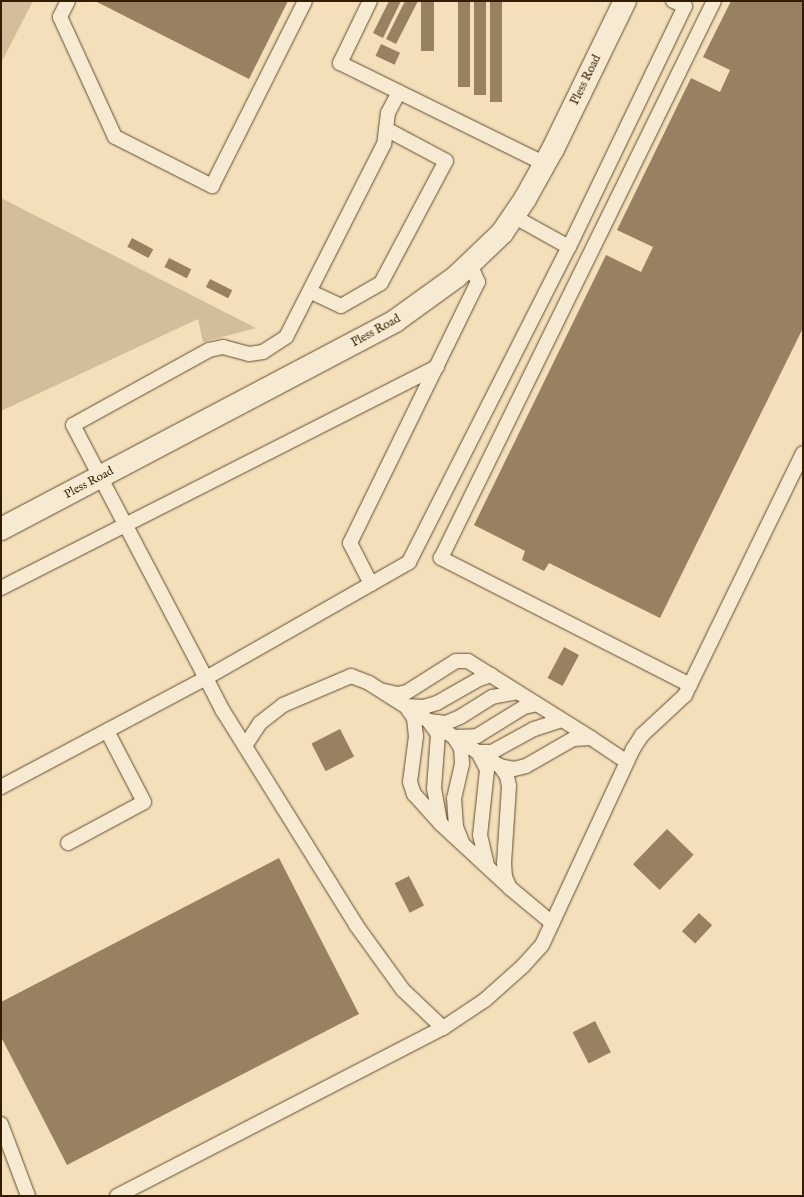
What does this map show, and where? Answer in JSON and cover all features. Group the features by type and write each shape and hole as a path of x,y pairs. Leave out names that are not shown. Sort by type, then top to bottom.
{"street":[{"name":"Pless Road","path":"1,529 395,321 422,304 470,264 502,233 545,164 625,1"}],"lane":[{"path":"68,1 60,17 115,137 212,186 304,1"},
{"path":"370,1 340,63 545,164"},
{"path":"690,685 441,558 714,1"},
{"path":"1,787 206,678 409,562 569,246 682,3"},
{"path":"399,92 388,113 384,144 294,326 286,337 276,346 263,352 249,354 223,347 209,350 73,425 206,678 245,746 356,924 403,990 443,1028"},
{"path":"311,292 341,306 380,283 446,161 386,129"},
{"path":"513,216 569,246"},
{"path":"371,584 350,543 478,282 470,264"},
{"path":"1,588 436,366"},
{"path":"117,1196 443,1028 485,1000 524,966 542,945 642,735 681,699 690,685 803,453"},
{"path":"382,691 397,694 407,692 456,661 468,661 628,762"},
{"path":"405,706 424,706 437,703 479,679 491,675"},
{"path":"245,746 260,723 283,705 321,687 351,676 382,691 500,766 514,769 526,766 573,739 590,738"},
{"path":"429,721 446,723 460,717 492,697 518,692"},
{"path":"453,737 477,736 524,707 537,704"},
{"path":"405,706 414,718 416,736 410,782 414,794 441,824 510,888 552,923"},
{"path":"477,752 492,752 534,729 562,720"},
{"path":"429,721 438,734 434,788 435,803 441,824"},
{"path":"68,843 144,802 107,731"},
{"path":"453,737 461,748 462,764 454,798 456,827 468,849"},
{"path":"477,752 486,770 480,835 488,867"},
{"path":"500,766 507,776 510,786 504,863 510,888"},
{"path":"1,1124 28,1196"}],"shaded area":[{"path":"1,1 33,1 1,63"},
{"path":"1,198 256,328 203,342 198,319 1,411"}],"building":[{"path":"95,1 288,1 249,79"},
{"path":"389,1 401,1 383,38 373,33"},
{"path":"405,1 418,1 396,44 386,39"},
{"path":"421,1 434,1 434,51 421,51"},
{"path":"458,1 470,1 470,87 458,87"},
{"path":"474,1 486,1 486,95 474,95"},
{"path":"490,1 502,1 502,102 490,102"},
{"path":"731,1 803,1 803,328 660,618 549,563 544,571 522,560 525,551 474,525 606,255 641,272 653,247 617,230 691,78 720,92 730,70 703,57"},
{"path":"381,44 400,53 395,65 376,56"},
{"path":"132,238 153,249 148,258 127,247"},
{"path":"169,258 191,269 187,278 164,267"},
{"path":"210,279 232,290 228,298 206,287"},
{"path":"564,647 579,655 563,686 548,678"},
{"path":"340,729 354,757 326,771 311,744"},
{"path":"667,829 694,855 660,890 633,864"},
{"path":"279,858 359,1014 67,1165 1,1037 1,1002"},
{"path":"409,876 424,905 410,913 395,883"},
{"path":"699,913 712,925 695,944 682,931"},
{"path":"595,1021 611,1052 589,1064 573,1032"}]}
